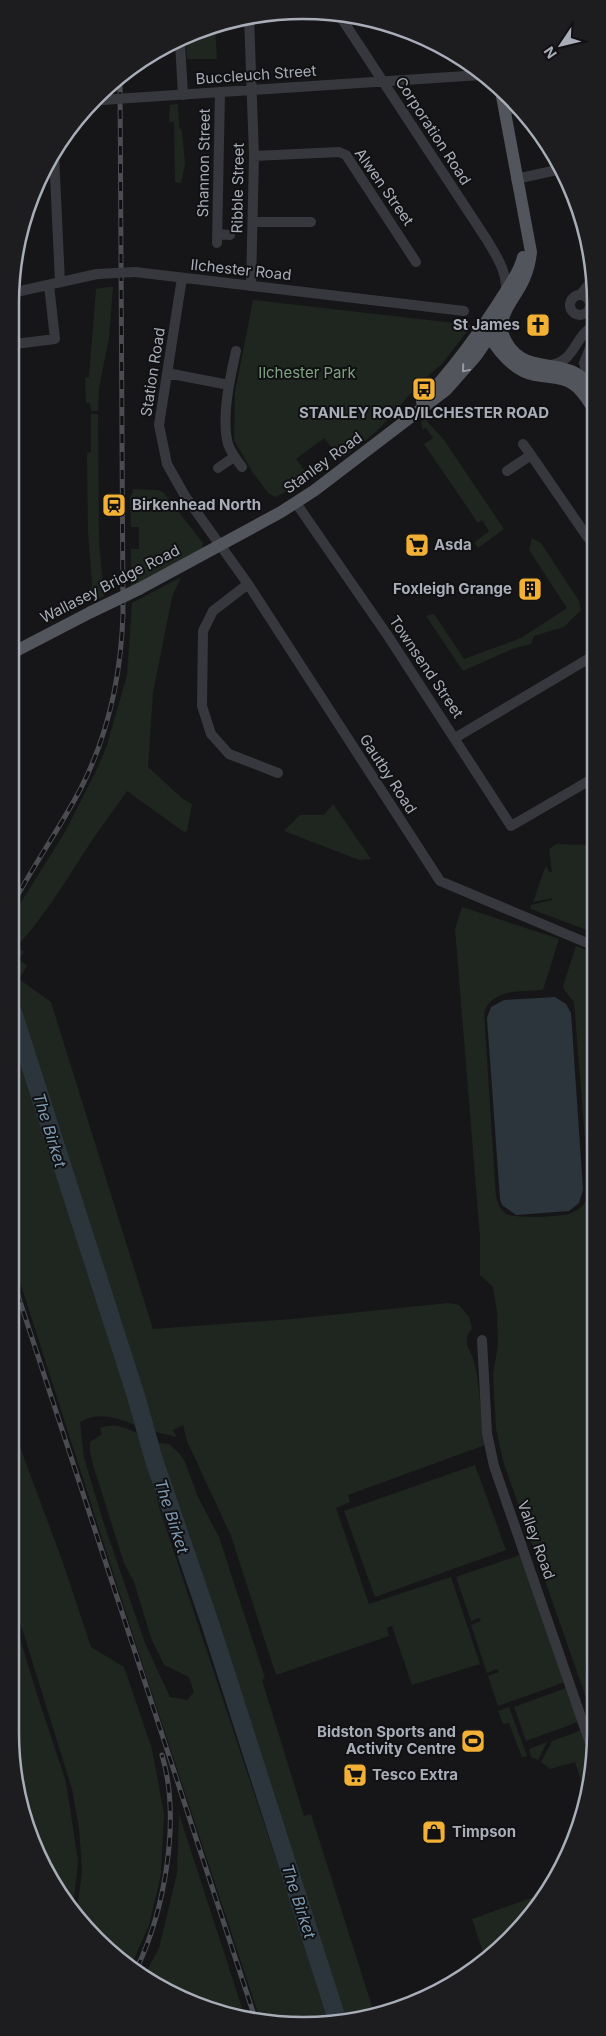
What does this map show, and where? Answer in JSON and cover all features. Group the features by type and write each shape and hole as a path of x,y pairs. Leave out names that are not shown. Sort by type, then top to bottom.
{"main road":[{"path":"503,101 525,229"},
{"name":"Stanley Road","path":"221,544 296,503 446,390 475,347 488,320 522,262 526,243 525,229"},
{"name":"Stanley Road","path":"475,347 490,336 524,280 530,263 530,243 525,229"},
{"path":"504,315 501,327 503,346 516,366 528,373 572,372"},
{"path":"488,320 487,327 490,336 520,358 526,362 572,372 587,387"},
{"path":"475,347 503,346"},
{"path":"572,372 574,384 587,388"},
{"name":"Wallasey Bridge Road","path":"19,649 221,544"}],"street":[{"name":"Corporation Road","path":"344,22 501,263 506,283 506,292"},
{"name":"Ribble Street","path":"249,24 254,156 254,222 251,286"},
{"path":"180,46 183,95"},
{"name":"Buccleuch Street","path":"104,100 474,76"},
{"name":"Shannon Street","path":"220,92 217,238 230,235"},
{"path":"504,110 511,109"},
{"name":"Alwen Street","path":"254,156 339,152 346,155 416,262"},
{"path":"55,165 60,282"},
{"path":"516,179 554,171"},
{"path":"254,222 311,222"},
{"path":"501,263 512,268 522,262"},
{"name":"Ilchester Road","path":"19,291 98,274 135,272 464,311"},
{"name":"Station Road","path":"182,278 159,425 168,464 185,496 221,544"},
{"path":"19,344 56,340 49,284"},
{"path":"581,294 587,287"},
{"path":"547,366 562,362 572,354 587,332"},
{"path":"572,372 587,350"},
{"path":"236,351 229,385 226,434 234,457 242,467"},
{"path":"572,354 572,372"},
{"path":"167,373 229,385"},
{"path":"523,444 587,533"},
{"path":"507,471 531,454"},
{"path":"218,468 234,457"},
{"name":"Townsend Street","path":"296,503 388,636 511,826 587,783"},
{"name":"Gautby Road","path":"221,544 440,881 587,943"},
{"path":"248,584 213,611 203,631 202,706 210,734 229,754 278,773"},
{"path":"455,738 587,660"},
{"name":"Valley Road","path":"482,1340 487,1433 494,1466 587,1734"}],"green space":[{"path":"215,33 217,59 187,59 186,44"},
{"path":"178,104 179,127 182,131 185,164 181,183 175,182 174,122 169,122 170,105"},
{"path":"113,287 109,338 99,388 98,411 91,411 90,403 86,403 85,378 89,377 96,289"},
{"name":"Ilchester Park","path":"253,300 472,325 442,364 423,380 376,432 341,459 324,438 296,459 308,475 275,497 268,493 253,473 234,440 235,392"},
{"path":"91,414 98,414 99,542 104,596 93,601 90,596 92,584 88,531 87,453 91,452"},
{"path":"425,419 444,440 504,529 478,548 474,543 489,531 482,520 478,523 424,444 433,438 426,428 423,430 421,422"},
{"path":"132,489 158,490 163,492 203,543 202,551 131,591 131,549 139,549 139,527 131,527 130,497 133,492"},
{"path":"532,538 541,543 579,601 581,610 564,627 534,636 531,644 512,649 463,671 426,616 434,614 464,659 521,638 567,608 529,550"},
{"path":"181,577 172,597 153,693 148,767 183,799 192,804 187,831 184,832 127,791 48,908 19,944 19,905 65,832 107,745 127,675 132,603"},
{"path":"333,804 371,859 359,860 284,831 300,815 324,815"},
{"path":"556,844 587,845 587,930 531,909 531,905 552,900 552,898 533,902 545,868 547,867 549,872 552,872 549,849"},
{"path":"462,907 559,939 543,990 500,995 493,999 484,1013 496,1197 502,1210 506,1214 518,1217 559,1216 578,1209 587,1198 587,1643 585,1673 587,1673 587,1700 503,1461 496,1429 493,1374 498,1345 497,1312 493,1287 480,1275 480,1237 455,929"},
{"path":"576,946 587,950 587,1165 574,1002 563,986"},
{"path":"19,948 24,952 19,959"},
{"path":"19,959 27,966 19,979"},
{"path":"19,979 51,1002 153,1329 292,1319 448,1303 459,1305 469,1317 472,1328 467,1336 467,1345 477,1374 485,1445 348,1495 350,1502 336,1508 369,1604 451,1577 480,1664 412,1685 392,1626 387,1628 389,1636 276,1675 231,1536 187,1441 183,1425 173,1430 177,1437 147,1430 143,1402 19,1020"},
{"path":"19,1054 140,1427 118,1419 102,1416 87,1418 80,1422 84,1458 104,1524 145,1643 170,1697 187,1700 194,1692 189,1677 164,1665 151,1638 134,1582 124,1563 94,1468 90,1452 90,1442 102,1434 100,1428 116,1426 141,1435 160,1510 328,2016 284,2017 258,2014 145,1672 19,1279"},
{"path":"151,1442 169,1444 180,1454 185,1462 198,1497 219,1537 265,1678 262,1680 304,1816 311,1814 373,2009 338,2015 229,1673"},
{"path":"19,1444 62,1560 91,1647 124,1667 152,1749 164,1814 161,1874 149,1925 133,1961 102,1934 77,1906 82,1872 79,1828 72,1789 19,1619"},
{"path":"475,1465 506,1550 375,1597 344,1511"},
{"path":"520,1555 565,1682 498,1706 488,1676 499,1672 497,1669 487,1673 471,1625 481,1621 479,1618 471,1621 456,1577"},
{"path":"19,1636 66,1782 78,1861 74,1901 57,1875 40,1842 28,1807 24,1788 19,1752"},
{"path":"566,1688 578,1722 526,1741 514,1707"},
{"path":"509,1707 527,1756 522,1757 509,1723 503,1724 498,1711"},
{"path":"582,1730 587,1747 582,1785 575,1762 550,1769 541,1762 552,1741"},
{"path":"547,1742 538,1760 531,1757 529,1749"},
{"path":"177,1808 243,2011 194,1996 147,1970 159,1948 177,1873 179,1816"},
{"path":"535,1896 517,1920 483,1953 472,1919"}],"shaded area":[{"path":"555,997 566,1004 571,1013 583,1190 579,1203 569,1211 516,1215 502,1205 500,1199 487,1018 491,1007 504,1000"}],"waterway":[{"name":"The Birket","path":"19,1031 136,1396 154,1460 210,1623 336,2015"}],"railway":[{"path":"19,894 73,803 91,767 112,703 120,659 123,614 120,86"},
{"path":"19,1298 253,2013"},
{"path":"138,1965 155,1919 167,1863 170,1807 168,1780 162,1755"}],"place":[{"name":"St James","path":"538,325"},
{"name":"STANLEY ROAD/ILCHESTER ROAD","path":"424,389"},
{"name":"Birkenhead North","path":"114,505"},
{"name":"Asda","path":"417,545"},
{"name":"Foxleigh Grange","path":"530,589"},
{"name":"Bidston Sports and Activity Centre","path":"473,1741"},
{"name":"Tesco Extra","path":"355,1775"},
{"name":"Timpson","path":"434,1832"}]}
